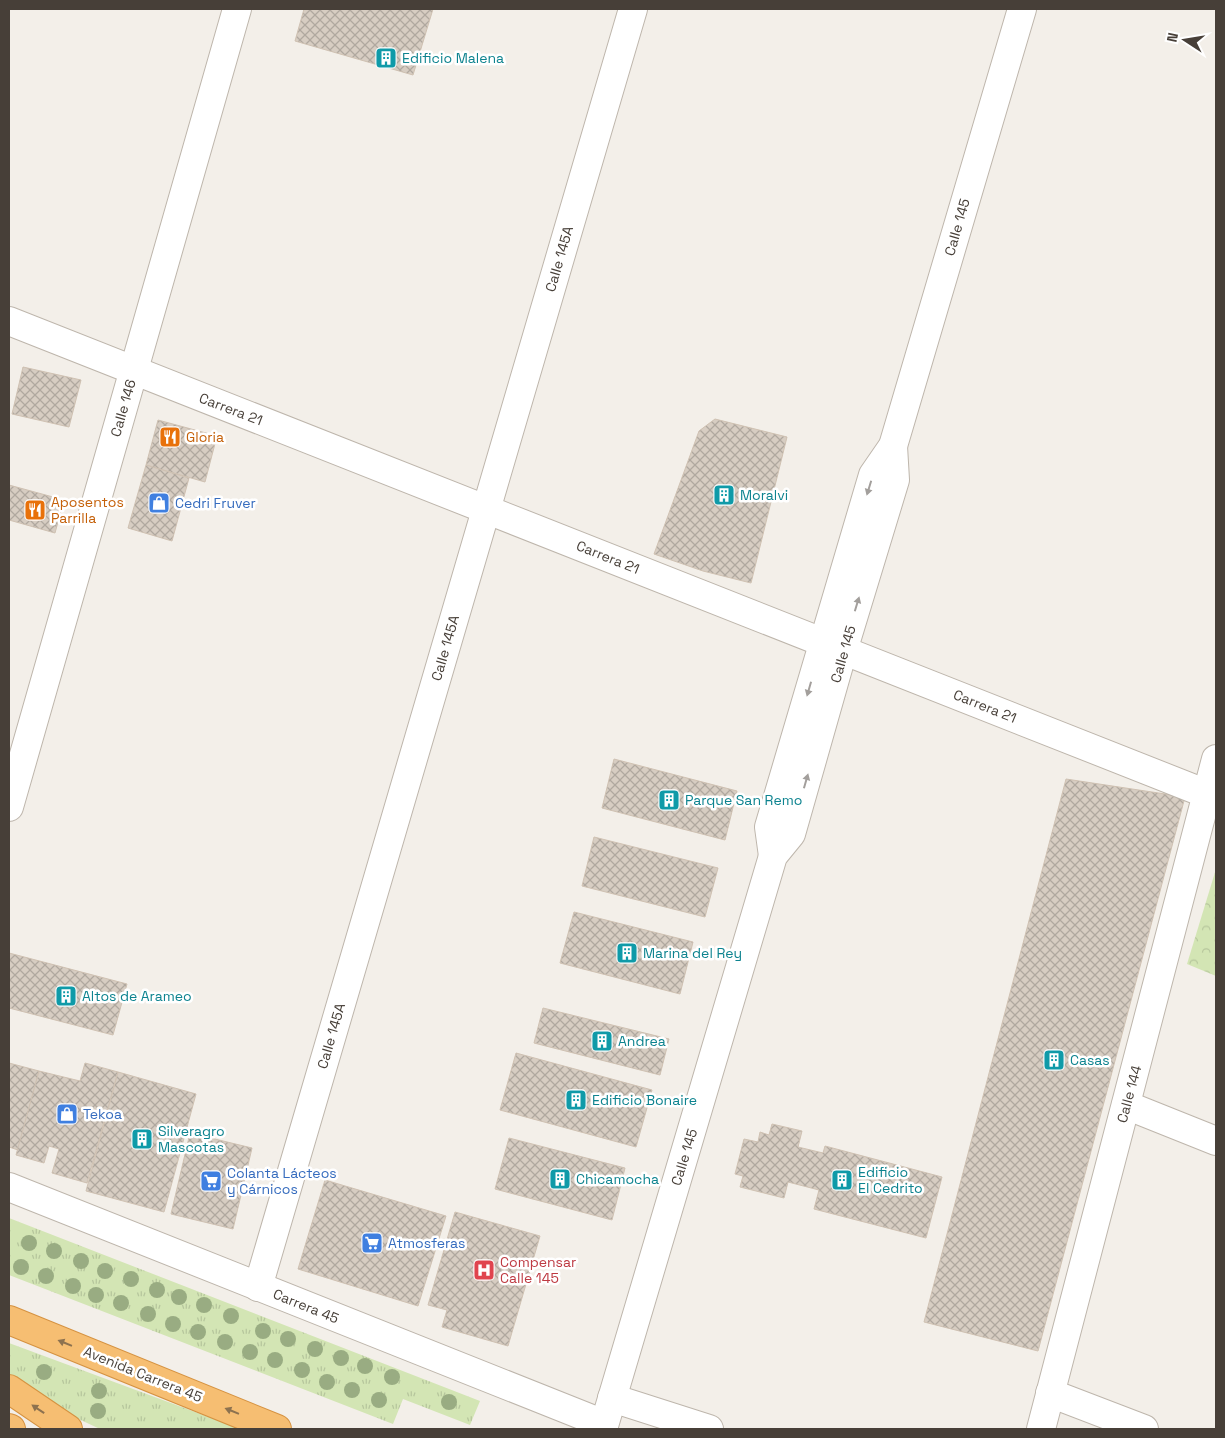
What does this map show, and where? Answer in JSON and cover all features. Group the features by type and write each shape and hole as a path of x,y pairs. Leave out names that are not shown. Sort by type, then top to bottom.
{"highway":[{"name":"Avenida Carrera 45","path":"9,1320 277,1429"},
{"path":"9,1389 68,1429"}],"street":[{"name":"Calle 146","path":"9,807 237,9"},
{"name":"Calle 145A","path":"258,1286 633,9"},
{"name":"Calle 145","path":"604,1427 773,856 791,834 873,475 893,446 1022,9"},
{"name":"Carrera 21","path":"9,321 1207,794"},
{"name":"Calle 144","path":"1041,1429 1216,759"},
{"path":"1126,1105 1216,1141"},
{"name":"Carrera 45","path":"9,1187 604,1427"},
{"path":"1050,1393 1144,1429"},
{"path":"612,1398 708,1429"}],"green space":[{"path":"1216,869 1216,976 1187,964"},
{"path":"9,1218 480,1401 470,1425 403,1399 393,1424 9,1275"},
{"path":"9,1343 241,1429 100,1429 57,1409 9,1375"}],"building":[{"name":"Edificio Malena","path":"304,9 433,9 413,75 295,41"},
{"path":"23,367 81,380 69,427 12,414"},
{"name":"Moralvi","path":"715,419 787,437 751,583 703,571 654,554 699,431"},
{"path":"158,420 217,436 205,482 146,465"},
{"name":"Cedri Fruver","path":"146,465 189,478 172,541 128,528"},
{"name":"Aposentos Parrilla","path":"9,485 64,500 55,533 9,520"},
{"name":"Parque San Remo","path":"614,759 737,791 725,840 602,808"},
{"name":"Casas","path":"1066,779 1185,797 1038,1351 924,1322"},
{"path":"594,837 718,868 705,917 582,886"},
{"name":"Marina del Rey","path":"574,912 693,942 680,994 560,963"},
{"name":"Altos de Arameo","path":"9,953 127,984 113,1035 9,1008"},
{"name":"Andrea","path":"543,1008 669,1039 660,1075 534,1043"},
{"name":"Edificio Bonaire","path":"516,1053 652,1090 636,1147 500,1110"},
{"path":"9,1063 39,1071 18,1150 9,1147"},
{"name":"Tekoa","path":"85,1063 118,1072 87,1183 52,1173 59,1149 49,1146 44,1163 16,1155 39,1071 80,1081"},
{"name":"Silveragro Mascotas","path":"118,1072 196,1094 164,1212 86,1191"},
{"name":"Edificio El Cedrito","path":"772,1124 802,1131 798,1147 823,1153 825,1146 942,1177 926,1238 814,1209 819,1190 788,1182 784,1198 740,1187 743,1176 735,1174 744,1139 758,1142 760,1132 769,1135"},
{"name":"Colanta Lácteos y Cárnicos","path":"190,1133 252,1148 233,1229 171,1214"},
{"name":"Chicamocha","path":"509,1138 625,1168 612,1220 495,1189"},
{"name":"Atmosferas","path":"325,1180 446,1216 418,1306 298,1269"},
{"name":"Compensar Calle 145","path":"455,1212 540,1236 508,1346 442,1327 447,1310 428,1305"}],"place":[{"name":"Edificio Malena","path":"386,58"},
{"name":"Gloria","path":"170,437"},
{"name":"Moralvi","path":"724,495"},
{"name":"Cedri Fruver","path":"159,503"},
{"name":"Aposentos Parrilla","path":"35,510"},
{"name":"Parque San Remo","path":"669,800"},
{"name":"Marina del Rey","path":"627,953"},
{"name":"Altos de Arameo","path":"66,996"},
{"name":"Andrea","path":"602,1041"},
{"name":"Casas","path":"1054,1060"},
{"name":"Edificio Bonaire","path":"576,1100"},
{"name":"Tekoa","path":"67,1114"},
{"name":"Silveragro Mascotas","path":"142,1139"},
{"name":"Chicamocha","path":"560,1179"},
{"name":"Edificio El Cedrito","path":"842,1180"},
{"name":"Colanta Lácteos y Cárnicos","path":"211,1181"},
{"name":"Atmosferas","path":"372,1243"},
{"name":"Compensar Calle 145","path":"484,1270"}]}
